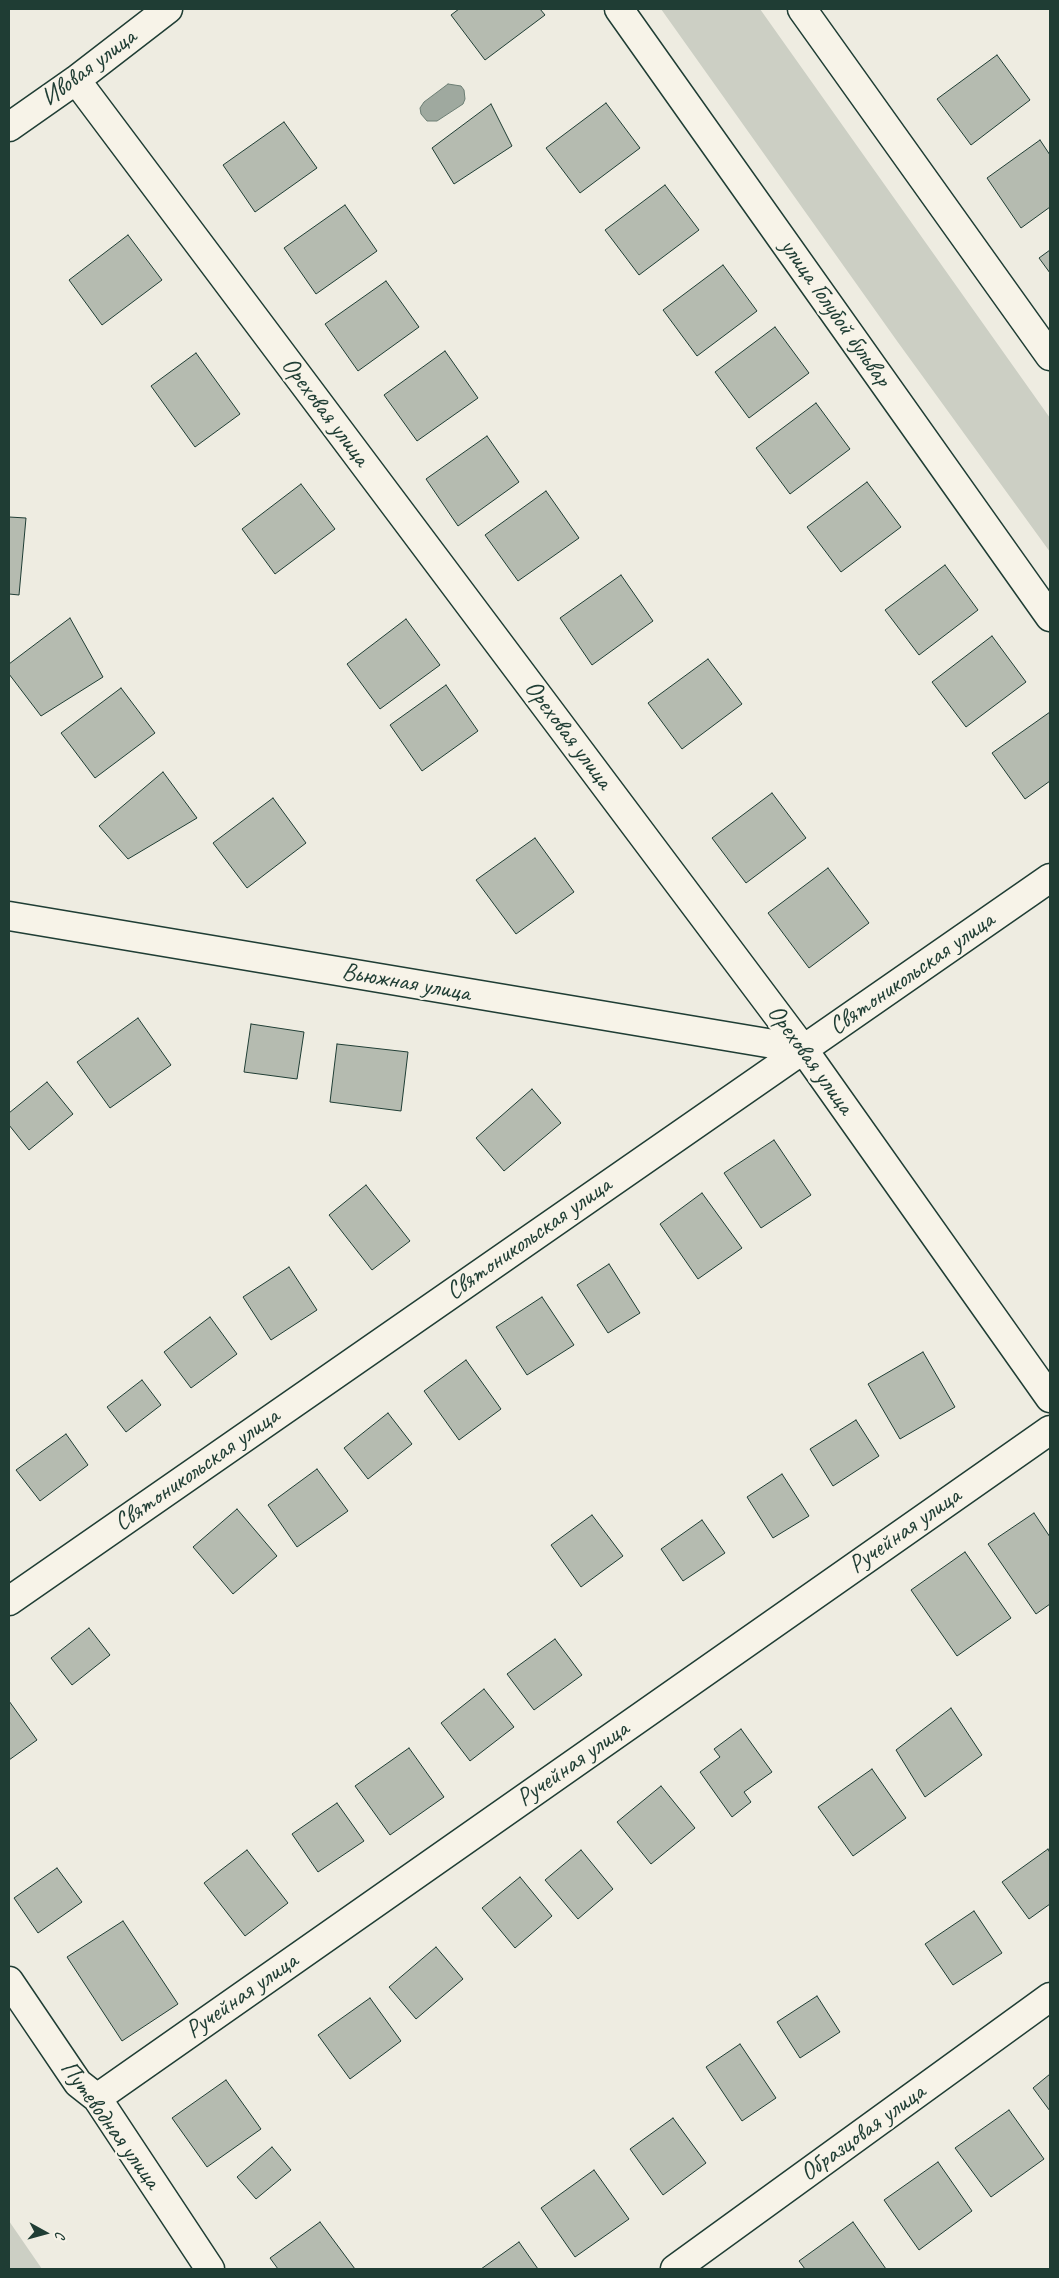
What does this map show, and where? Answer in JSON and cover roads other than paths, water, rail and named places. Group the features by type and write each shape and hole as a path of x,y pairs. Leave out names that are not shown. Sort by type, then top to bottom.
{"street":[{"name":"Ивовая улица","path":"9,127 76,80 168,9"},
{"name":"улица Голубой бульвар","path":"619,9 1050,617"},
{"path":"802,9 1050,356"},
{"name":"Ореховая улица","path":"76,80 803,1049 1050,1398"},
{"name":"Святоникольская улица","path":"9,1601 1050,878"},
{"name":"Вьюжная улица","path":"9,916 803,1049"},
{"name":"Ручейная улица","path":"97,2098 1050,1430"},
{"name":"Путеводная улица","path":"9,1981 78,2083 97,2098 210,2269"},
{"name":"Образцовая улица","path":"676,2269 1050,1997"}]}
